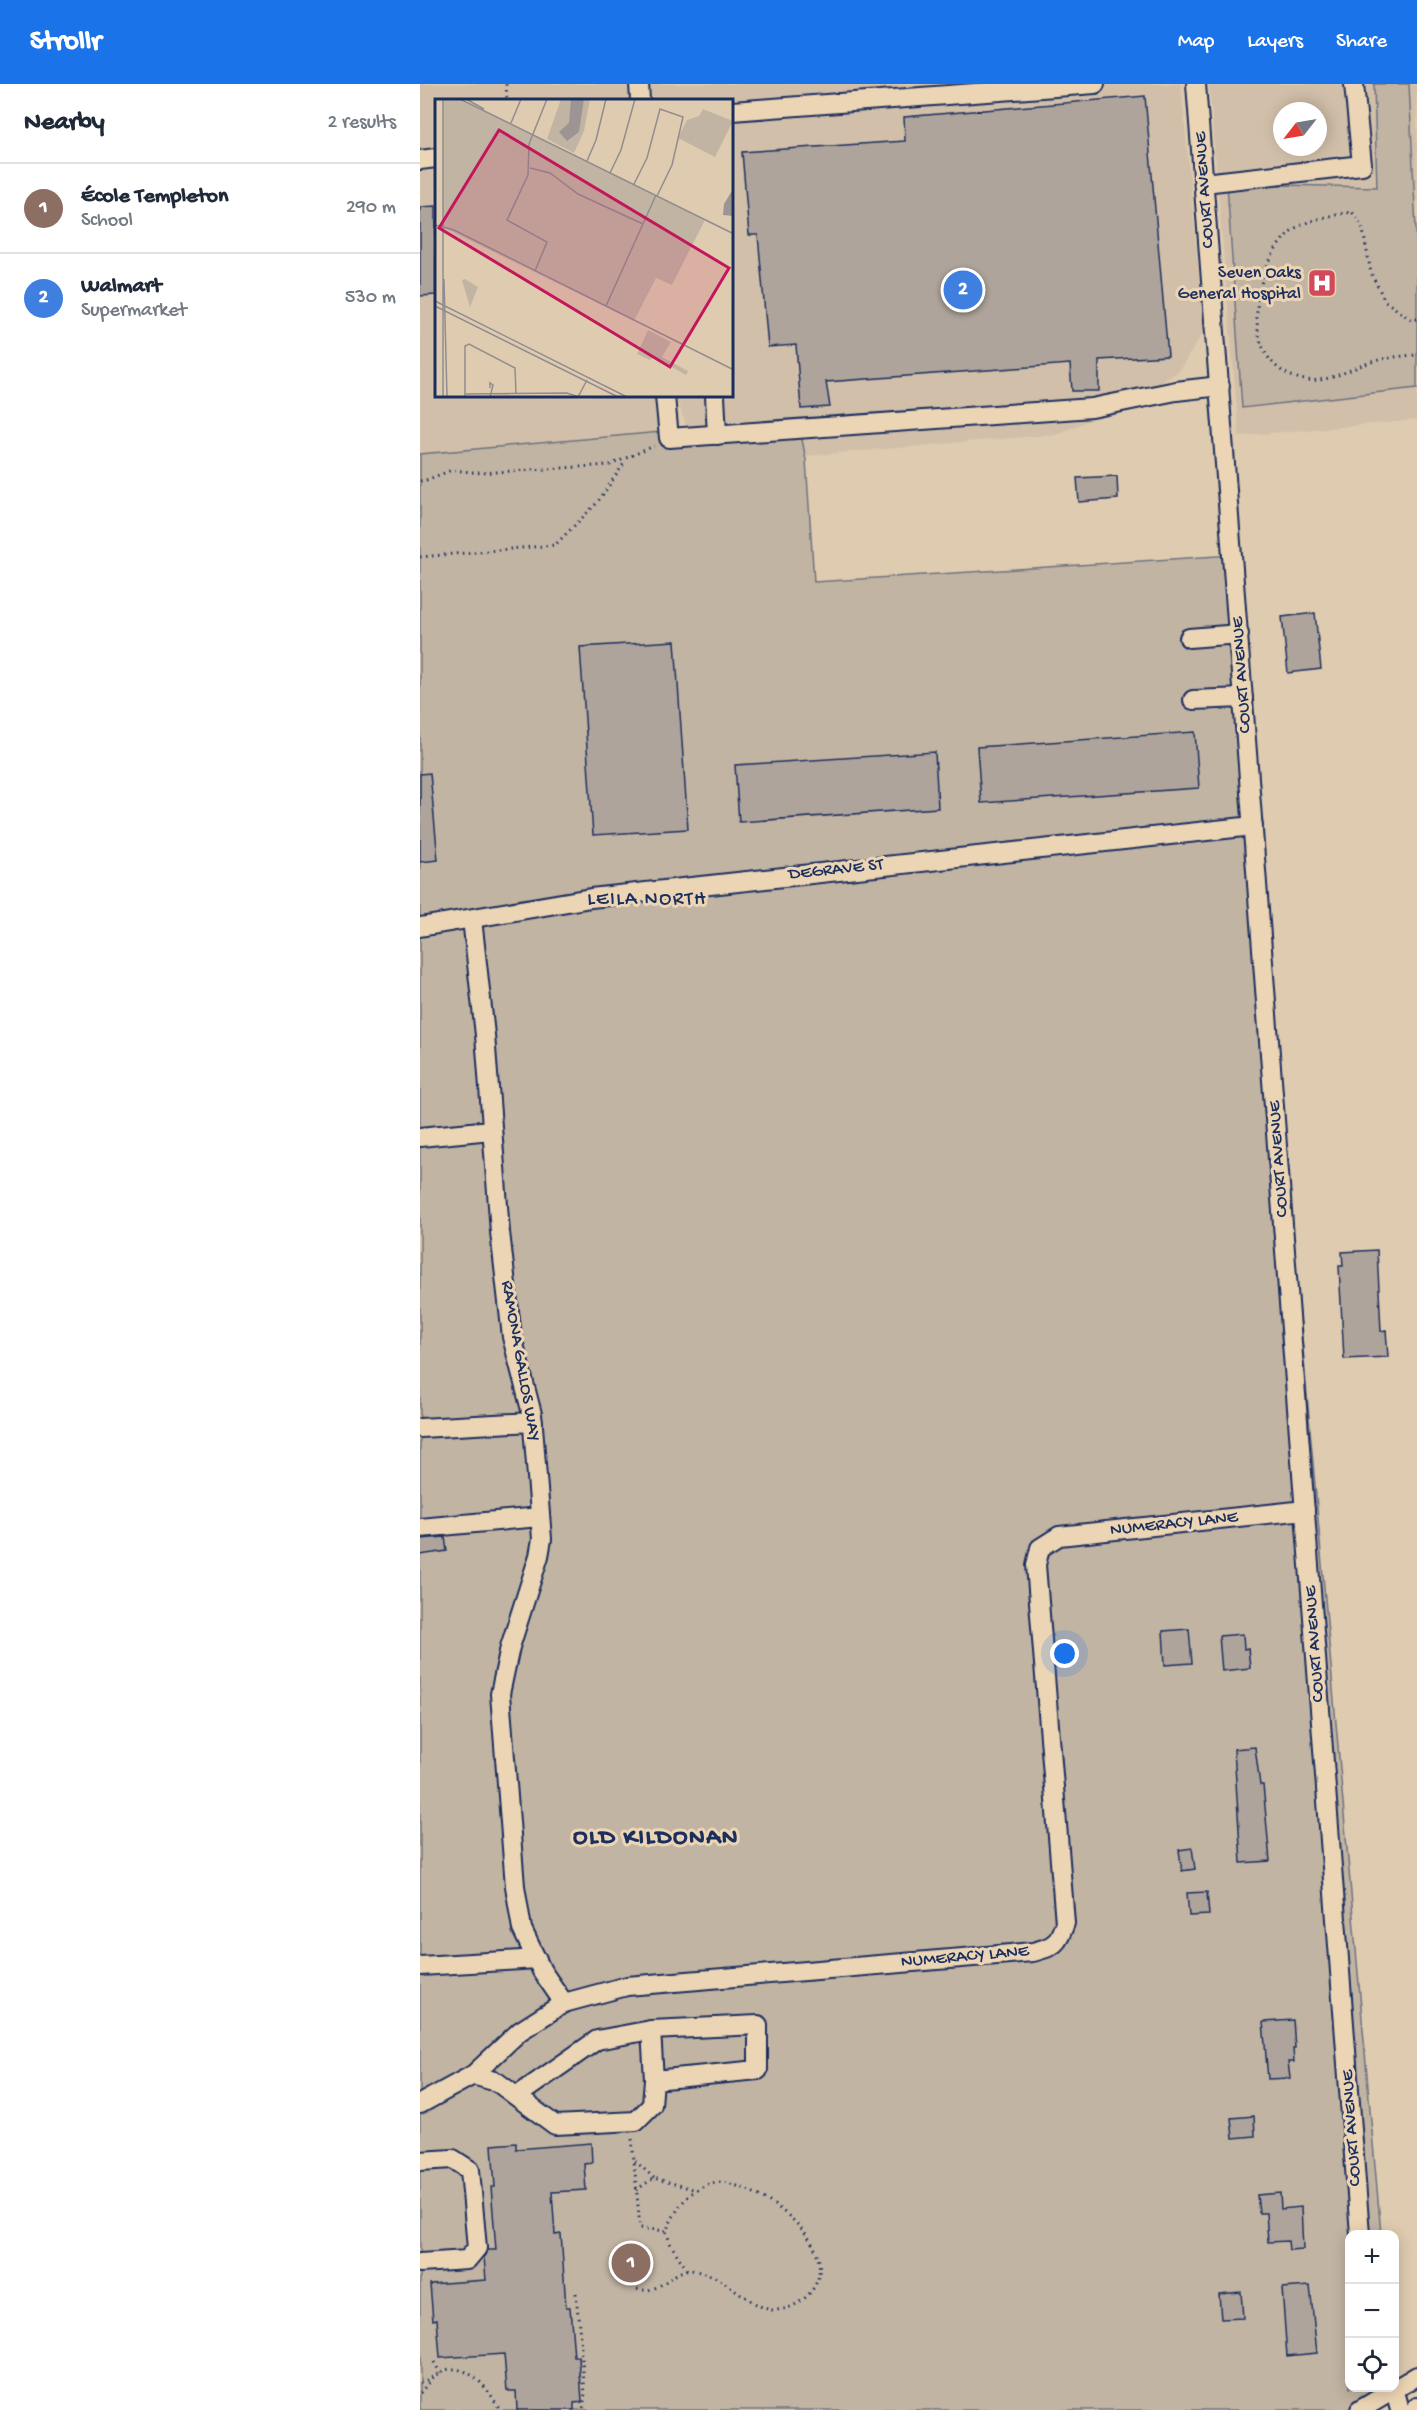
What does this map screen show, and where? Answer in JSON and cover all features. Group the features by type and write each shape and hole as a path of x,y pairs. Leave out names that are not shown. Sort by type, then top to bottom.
{"street":[{"path":"639,84 640,99"},
{"path":"734,111 1095,84"},
{"name":"COURT AVENUE","path":"1196,84 1360,2230"},
{"path":"1204,183 1362,165 1354,84"},
{"path":"420,160 435,158"},
{"path":"665,398 669,438 1092,408 1176,391 1220,386"},
{"path":"715,398 717,435"},
{"path":"1189,638 1239,634"},
{"path":"1193,700 1243,698"},
{"name":"DEGRAVE ST","path":"420,927 591,898 1253,826"},
{"name":"RAMONA GALLOS WAY","path":"472,919 485,1035 500,1232 512,1337 533,1422 542,1539 539,1556 510,1647 500,1694 515,1886 522,1929 537,1959 564,2002"},
{"path":"420,1137 491,1130"},
{"path":"420,1428 533,1422"},
{"name":"NUMERACY LANE","path":"420,2104 473,2074 520,2031 564,2002 627,1986 1033,1952 1053,1947 1065,1923 1036,1565 1040,1548 1059,1536 1305,1510"},
{"path":"420,1528 540,1517"},
{"path":"420,1966 537,1959"},
{"path":"517,2097 597,2040 651,2030 758,2025 758,2070 654,2080"},
{"path":"473,2074 497,2082 555,2125 636,2121 652,2105 654,2080 651,2030"},
{"path":"420,2161 453,2159 470,2170 477,2248 466,2260 420,2263"},
{"path":"1399,2385 1417,2376"},
{"path":"1360,2410 1388,2392"},
{"path":"1395,2392 1400,2410"}],"path":[{"path":"506,84 507,99"},
{"path":"1417,318 1410,319 1385,301 1371,273 1362,225 1352,212 1324,217 1289,232 1272,255 1260,281 1255,312 1259,338 1270,358 1285,373 1307,380 1330,378 1347,370 1396,356 1417,355"},
{"path":"420,482 452,470 481,473 610,465 626,460 669,438"},
{"path":"420,557 555,545 597,503 626,460"},
{"path":"631,2131 640,2228 666,2231"},
{"path":"634,2160 654,2178 696,2190"},
{"path":"636,2190 654,2178"},
{"path":"718,2181 765,2197 785,2213 803,2231 815,2248 819,2265 817,2279 799,2303 773,2311 759,2307 719,2278 687,2270 671,2245 666,2231 686,2198 696,2190 718,2181"},
{"path":"637,2289 653,2290 687,2270"},
{"path":"576,2293 585,2393 583,2410"},
{"path":"434,2361 440,2373"},
{"path":"420,2393 440,2373 451,2369 464,2372 490,2391 500,2410"},
{"path":"420,2382 430,2381"}],"shaded area":[{"path":"420,84 631,84 633,99 435,99 435,398 658,398 661,432 420,454"},
{"path":"650,84 1181,84 1204,331 1179,371 1135,400 1057,434 702,465 676,398 734,398 734,99 651,99"},
{"name":"Seven Oaks General Hospital","path":"1209,84 1417,84 1417,420 1239,436"},
{"name":"Seven Oaks General Hospital","path":"1374,84 1409,84 1417,251 1417,388 1242,408 1227,184 1377,187"},
{"path":"800,429 806,460 814,582 1233,555 1381,2230 1345,2230 1345,2392 1388,2392 1360,2410 420,2410 420,454 661,432"}],"building":[{"path":"1145,96 1168,356 1099,360 1099,391 1072,391 1070,364 826,382 830,407 801,409 796,345 768,347 758,235 749,235 742,152 905,141 904,117"},
{"path":"435,206 435,295 420,296 420,207"},
{"path":"1117,476 1118,499 1079,502 1077,478"},
{"path":"1315,613 1321,669 1288,673 1282,617"},
{"path":"675,641 688,829 593,835 580,647"},
{"path":"1195,732 1199,788 981,803 977,747"},
{"path":"935,752 938,808 739,822 735,765"},
{"path":"430,773 438,860 420,862 420,774"},
{"path":"1377,1250 1381,1331 1386,1330 1388,1357 1344,1359 1339,1266 1343,1266 1342,1252"},
{"path":"445,1537 447,1551 420,1555 420,1539"},
{"path":"1189,1629 1192,1663 1165,1665 1163,1631"},
{"path":"1243,1634 1244,1649 1248,1648 1250,1668 1222,1671 1219,1636"},
{"path":"1255,1747 1260,1785 1263,1785 1270,1861 1241,1863 1234,1749"},
{"path":"1192,1848 1195,1869 1182,1871 1179,1850"},
{"path":"1207,1892 1209,1915 1189,1916 1187,1893"},
{"path":"1293,2020 1295,2048 1293,2048 1294,2062 1288,2062 1290,2078 1268,2079 1263,2022"},
{"path":"1254,2116 1255,2136 1233,2138 1231,2118"},
{"path":"516,2143 516,2149 591,2143 592,2163 584,2164 586,2190 552,2192 555,2235 561,2234 566,2307 570,2307 574,2357 579,2357 582,2402 574,2403 574,2410 517,2410 516,2391 507,2391 504,2354 440,2358 437,2319 433,2320 430,2284 486,2280 484,2257 487,2250 496,2250 491,2187 495,2187 492,2145"},
{"path":"1280,2193 1281,2209 1301,2207 1303,2249 1289,2250 1288,2241 1268,2242 1266,2213 1259,2213 1257,2195"},
{"path":"1310,2286 1317,2353 1287,2356 1282,2288"},
{"path":"1241,2292 1243,2318 1221,2319 1219,2294"}],"place":[{"name":"Seven Oaks General Hospital","path":"1322,283"},
{"name":"Walmart","path":"963,290"},
{"name":"École Templeton","path":"631,2263"}],"district":[{"name":"LEILA NORTH","path":"647,900"},
{"name":"OLD KILDONAN","path":"656,1838"}]}
